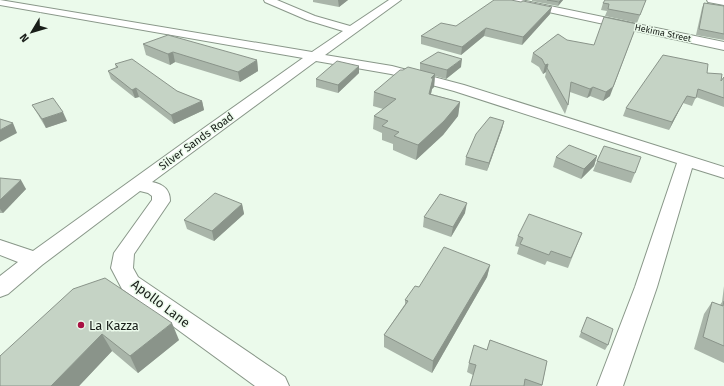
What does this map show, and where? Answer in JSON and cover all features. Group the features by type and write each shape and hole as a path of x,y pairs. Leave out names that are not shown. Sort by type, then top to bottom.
{"street":[{"path":"269,0 311,18 352,30"},
{"name":"Silver Sands Road","path":"0,288 35,260 209,130 352,30 378,10 396,0"},
{"name":"Hekima Street","path":"507,0 724,46"},
{"path":"0,2 392,70 459,88 724,172"},
{"path":"46,10 60,3"},
{"path":"610,386 646,287 686,160"},
{"name":"Apollo Lane","path":"137,185 154,188 161,194 161,201 124,253 122,268 130,283 276,386"},
{"path":"0,247 35,260"}],"building":[{"path":"494,0 523,1 552,7 523,37 486,28 462,47 421,36 441,23 456,26"},
{"path":"547,0 561,0 559,2"},
{"path":"605,0 646,0 640,15 608,9 609,4 603,3"},
{"path":"704,3 724,6 724,34 699,29"},
{"path":"604,17 637,24 613,87 606,92 593,87 590,89 571,82 568,105 547,68 548,64 545,65 542,59 533,53 558,34 567,40 594,45"},
{"path":"168,35 257,60 238,72 173,52 168,54 143,44"},
{"path":"438,52 462,59 447,70 420,63"},
{"path":"663,55 708,64 707,73 722,74 721,81 724,77 724,98 698,89 696,98 687,96 672,122 626,108"},
{"path":"132,59 177,91 202,101 171,115 136,88 132,90 108,71 118,67 115,64"},
{"path":"337,61 359,66 338,85 316,79"},
{"path":"408,67 435,74 431,78 433,78 429,94 460,102 444,121 418,145 394,136 399,132 382,126 388,121 374,116 396,99 374,92 400,70"},
{"path":"53,98 63,112 42,119 32,105"},
{"path":"490,117 504,121 489,163 466,157 476,134"},
{"path":"0,119 13,123 0,130"},
{"path":"569,145 597,156 584,169 556,157"},
{"path":"604,146 641,157 635,173 597,161"},
{"path":"0,178 21,180 0,200"},
{"path":"215,193 242,204 212,231 184,220"},
{"path":"440,194 467,203 453,227 424,217"},
{"path":"529,214 582,233 571,258 551,251 549,255 520,244 523,238 518,236"},
{"path":"444,247 490,265 433,361 384,335 408,301 405,300 415,286 419,287"},
{"path":"105,278 172,323 130,356 102,334 51,386 0,386 0,356 73,289"},
{"path":"724,301 724,346 703,337 712,302 723,306"},
{"path":"587,317 613,329 608,345 581,332"},
{"path":"490,340 547,361 542,385 525,379 524,386 470,386 476,365 469,363 474,345 487,350"}],"place":[{"name":"La Kazza","path":"81,325"}]}
